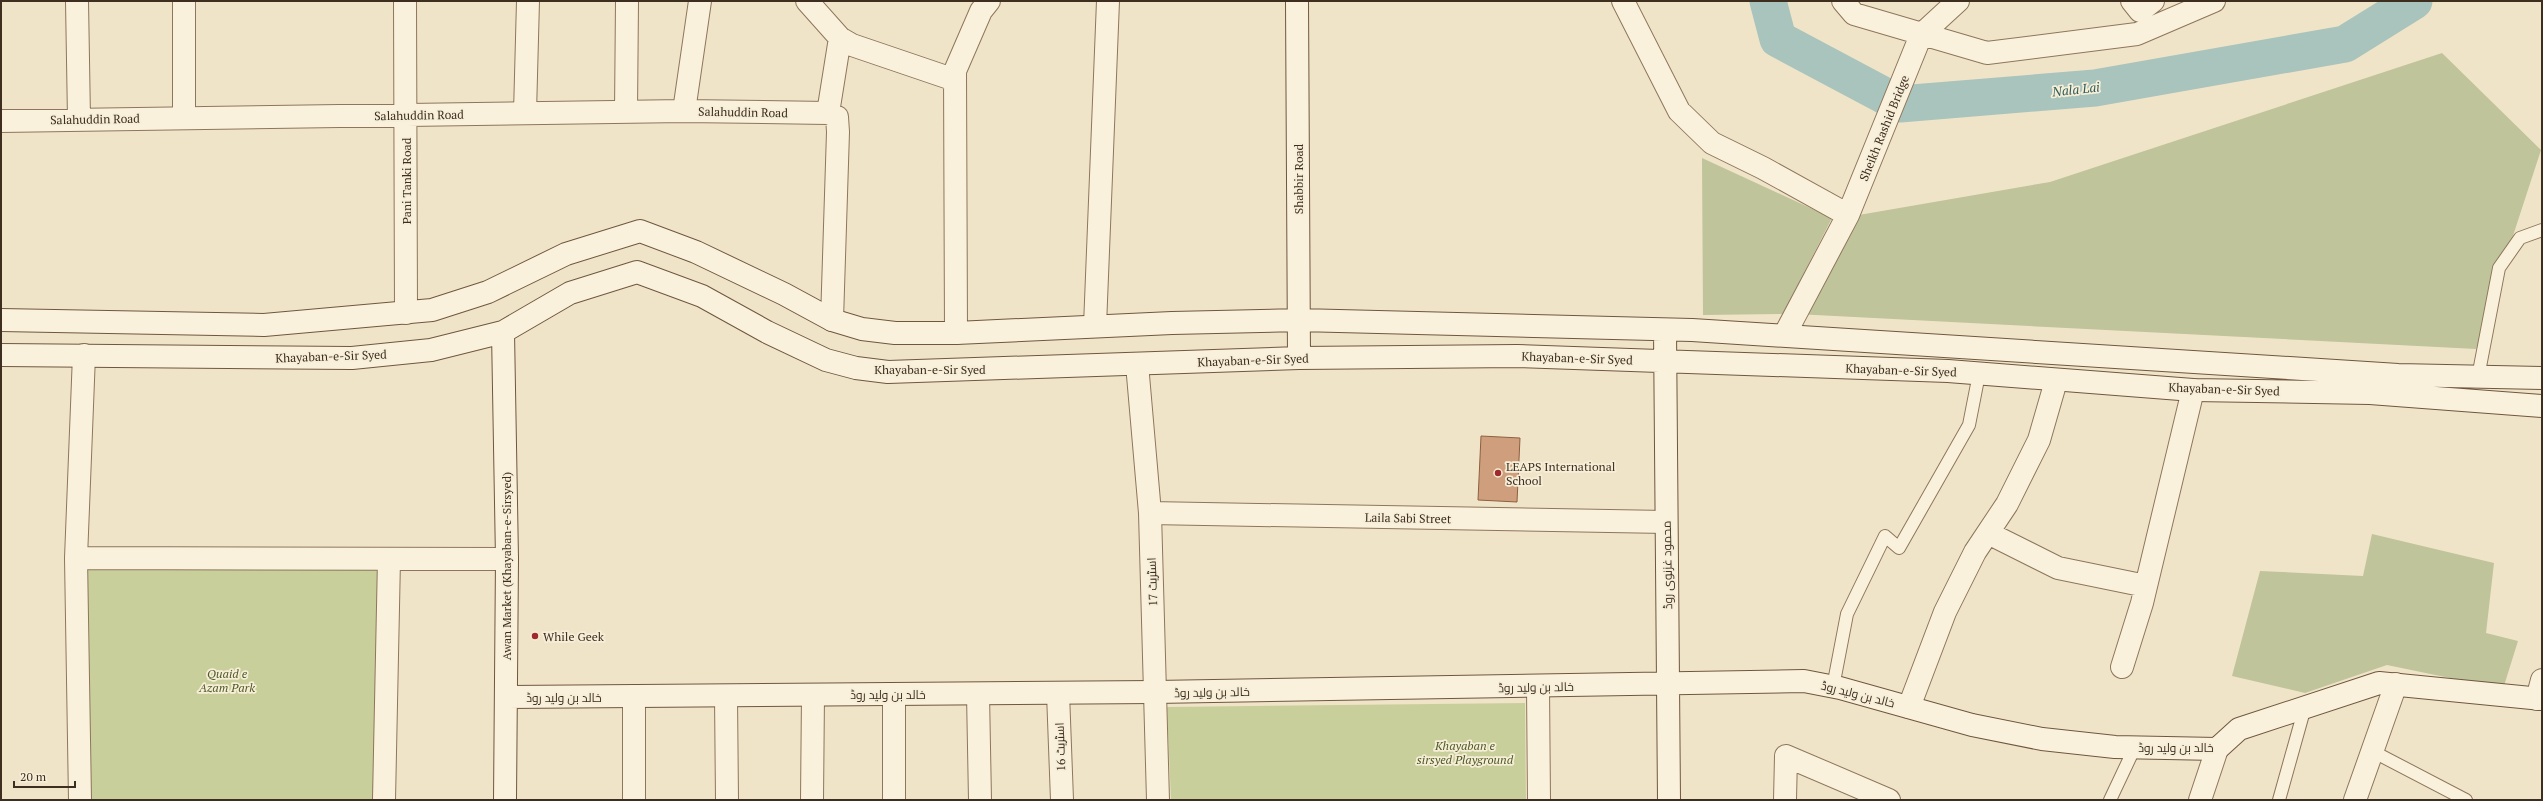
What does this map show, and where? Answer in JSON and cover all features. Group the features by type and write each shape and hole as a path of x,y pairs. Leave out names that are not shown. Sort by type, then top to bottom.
{"street":[{"path":"77,1 79,119"},
{"path":"184,1 184,118"},
{"name":"Pani Tanki Road","path":"405,1 406,313"},
{"path":"525,113 528,1"},
{"path":"626,112 627,1"},
{"path":"684,112 700,1"},
{"path":"807,1 840,38 868,51 955,80"},
{"path":"956,333 955,71 981,11 989,1"},
{"path":"1095,326 1108,1"},
{"name":"Shabbir Road","path":"1297,1 1300,358"},
{"path":"1623,1 1679,111 1712,143 1851,209"},
{"path":"1844,1 1854,14 1917,44 1987,53 2137,34 2214,1"},
{"path":"1917,44 1958,1"},
{"path":"2132,1 2140,11 2153,1"},
{"path":"832,320 833,115 840,38"},
{"name":"Sheikh Rashid Bridge","path":"1785,334 1851,209 1917,44"},
{"name":"Salahuddin Road","path":"1,121 626,112 833,115"},
{"name":"Khayaban-e-Sir Syed","path":"1,320 264,324 432,310 488,292 566,254 640,231 696,252 784,294 832,320 862,329 895,334 1299,320 1785,334 2398,375 2542,378"},
{"name":"Khayaban-e-Sir Syed","path":"1,356 84,355 352,358 431,350 503,332 570,293 637,272 702,296 767,332 826,360 856,368 888,372 1300,358 1517,356 1979,374 2056,381 2193,390 2370,393 2542,406"},
{"name":"محمود غزنوی روڈ","path":"1665,330 1670,800"},
{"name":"Awan Market (Khayaban-e-Sirsyed)","path":"503,332 507,560 505,800"},
{"path":"80,800 76,558 84,355"},
{"name":"اسٹریٹ 17","path":"1137,364 1150,513 1158,800"},
{"path":"1909,707 1946,612 1976,552 2007,504 2040,440 2056,381"},
{"path":"2122,667 2146,586 2193,390"},
{"name":"Laila Sabi Street","path":"1150,513 1666,522"},
{"path":"1988,533 2058,568 2146,586"},
{"path":"76,558 507,560"},
{"path":"384,800 389,559"},
{"name":"خالد بن ولید روڈ","path":"506,697 1155,692 1669,685 1804,681 1833,687 1972,725 2042,739 2135,747 2217,749 2239,729 2379,683 2540,693"},
{"path":"2355,800 2396,684"},
{"path":"1538,687 1539,800"},
{"name":"اسٹریٹ 16","path":"1058,693 1062,800"},
{"path":"894,694 894,800"},
{"path":"978,694 980,800"},
{"path":"812,800 813,695"},
{"path":"634,696 634,800"},
{"path":"726,696 727,800"},
{"path":"2200,800 2217,749"},
{"path":"1785,800 1786,756 1889,800"}],"lane":[{"path":"2478,377 2499,268 2520,238 2542,230"},
{"path":"1833,687 1847,614 1885,536 1899,548 1968,425 1979,374"},
{"path":"2279,800 2305,707"},
{"path":"2110,800 2135,747"},
{"path":"2372,751 2466,800"}],"green space":[{"path":"2442,53 2541,150 2476,349 1796,314 1853,216 2050,182"},
{"path":"1702,158 1832,218 1783,314 1703,315"},
{"path":"2372,534 2494,563 2486,633 2518,641 2503,689 2387,665 2305,693 2232,676 2260,571 2363,576"},
{"name":"Quaid e Azam Park","path":"76,558 389,559 384,800 80,800"},
{"name":"Khayaban e sirsyed Playground","path":"1525,703 1526,800 1171,800 1167,707"}],"building":[{"path":"1481,436 1520,438 1517,502 1478,500"}],"waterway":[{"name":"Nala Lai","path":"1768,1 1778,39 1900,104 2095,88 2345,44 2414,1"}],"place":[{"name":"LEAPS International School","path":"1498,473"},
{"name":"While Geek","path":"535,636"}]}
